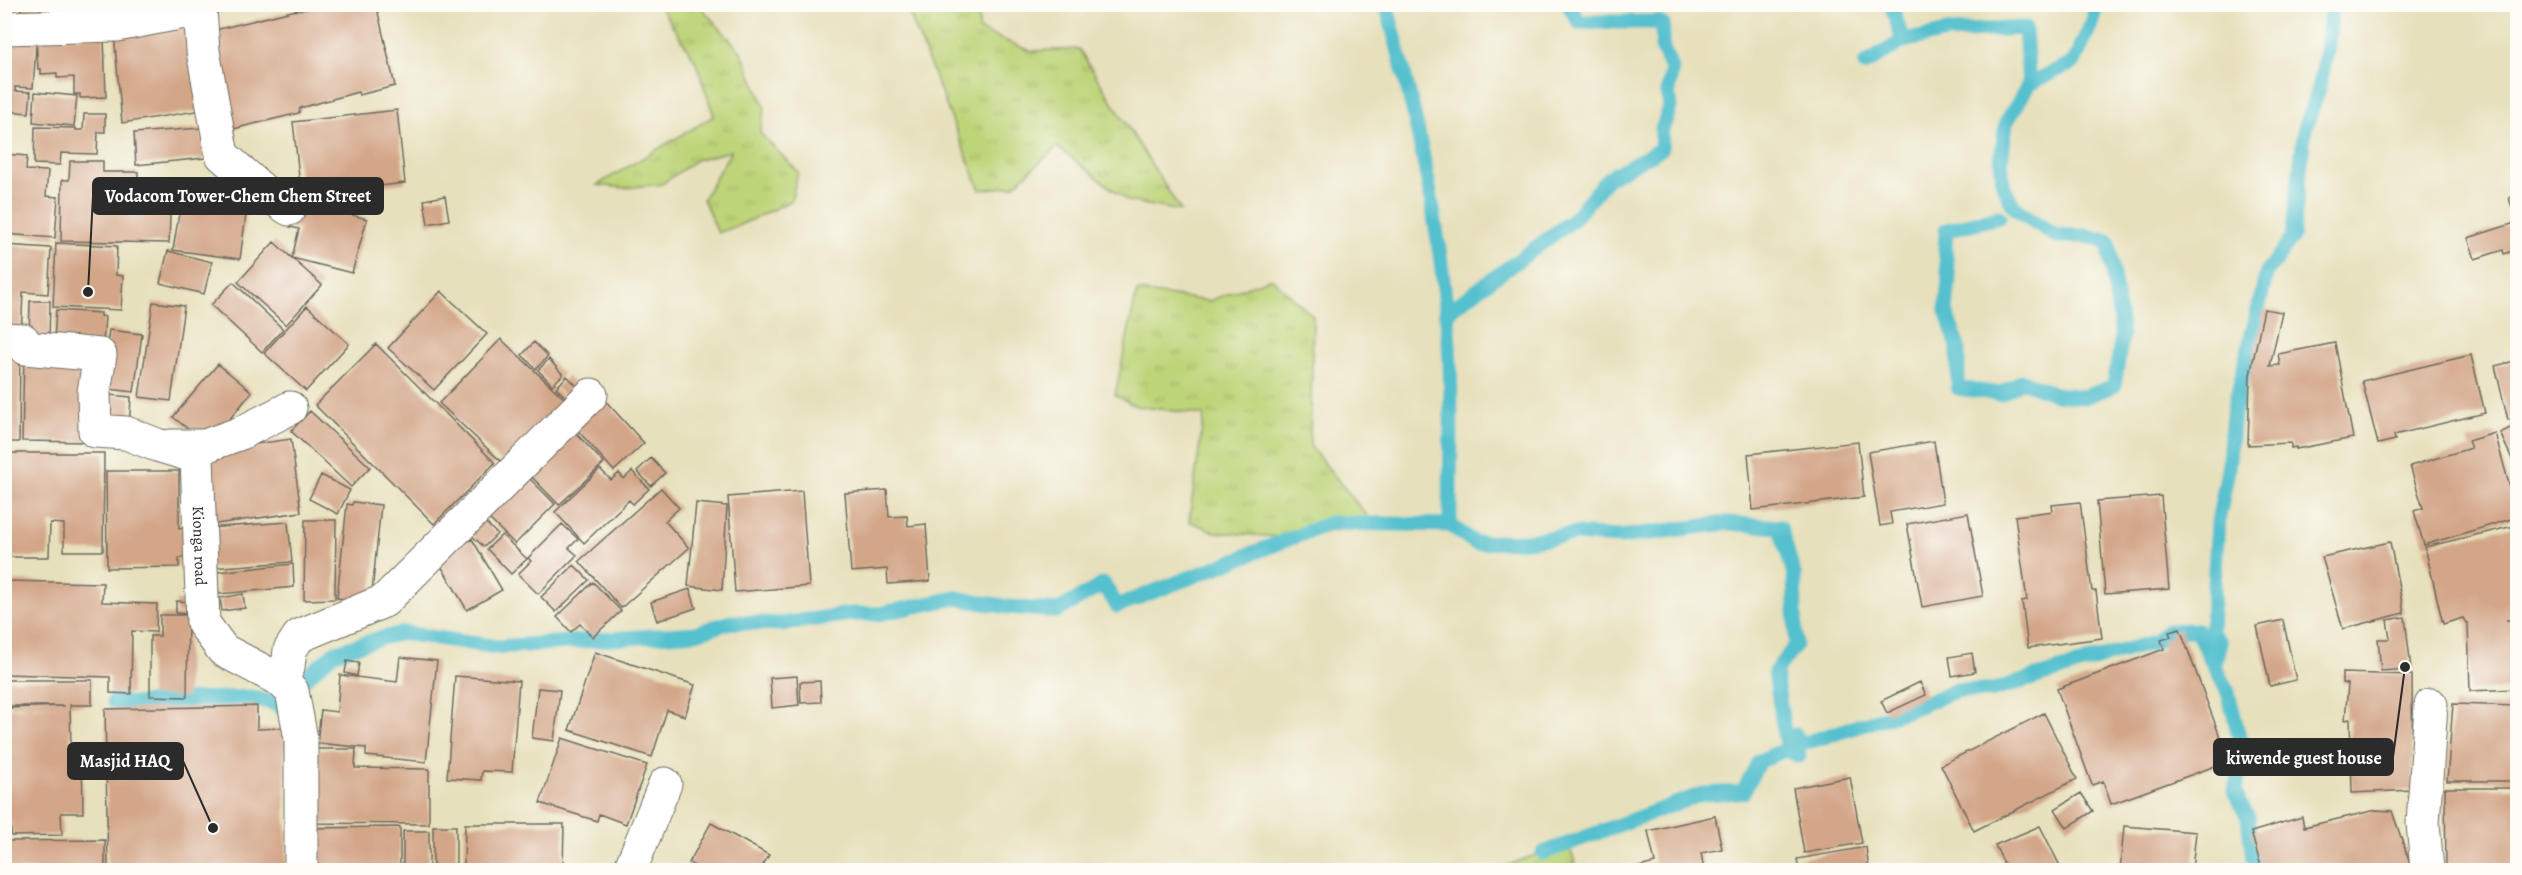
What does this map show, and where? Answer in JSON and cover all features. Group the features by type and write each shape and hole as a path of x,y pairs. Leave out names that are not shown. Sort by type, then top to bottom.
{"street":[{"path":"4,28 117,25 202,7 203,51 222,155 268,195 289,208"},
{"name":"Kionga road","path":"4,339 23,340 25,348 100,355 94,392 95,431 126,433 157,446 197,457 202,623 223,650 279,680 292,691 301,739 301,870"},
{"path":"279,680 288,667 291,650 299,636 384,601 591,394"},
{"path":"157,446 205,446 241,433 290,408"},
{"path":"2427,870 2423,823 2431,705"},
{"path":"630,870 665,784"}],"green space":[{"path":"659,5 699,5 741,52 765,107 760,133 798,172 791,201 718,233 703,199 731,151 696,160 662,184 624,188 597,185 714,116 695,60"},
{"path":"906,5 979,5 979,30 1031,51 1079,49 1181,211 1128,201 1057,147 1013,186 980,190"},
{"path":"1271,278 1313,316 1310,446 1374,524 1291,538 1215,532 1189,521 1204,415 1136,406 1115,395 1137,291 1209,301"},
{"path":"1568,843 1578,870 1495,870"}],"building":[{"path":"21,4 40,4 39,21 20,20"},
{"path":"81,4 120,4 120,14 81,12"},
{"path":"345,4 376,4 395,86 359,95 358,92 300,108 299,113 233,129 215,30 292,11"},
{"path":"190,26 203,110 122,123 114,34"},
{"path":"4,32 37,34 33,88 15,87 15,91 31,92 29,113 4,111"},
{"path":"104,36 106,97 80,98 80,94 74,94 74,77 57,78 57,73 41,74 41,69 38,69 36,38"},
{"path":"35,92 77,96 74,126 33,122"},
{"path":"397,110 405,183 301,195 293,122"},
{"path":"84,114 105,114 105,132 98,132 97,154 61,153 60,165 34,164 35,127 83,130"},
{"path":"201,128 205,158 136,165 134,133"},
{"path":"4,154 27,156 26,170 48,171 46,196 58,197 55,238 4,234"},
{"path":"70,161 103,161 103,172 138,172 138,189 171,189 169,243 61,241 62,180 69,180"},
{"path":"184,183 249,192 240,259 173,250"},
{"path":"2518,195 2518,222 2517,222 2509,198"},
{"path":"445,196 449,220 428,224 424,200"},
{"path":"297,200 367,219 352,273 292,258 299,229 290,227"},
{"path":"2518,222 2518,249 2504,254 2503,250 2475,259 2468,238"},
{"path":"274,242 322,285 286,325 238,282"},
{"path":"56,243 117,246 116,275 123,276 121,310 53,307"},
{"path":"4,245 51,248 48,294 23,292 21,336 4,335"},
{"path":"168,251 212,262 204,294 160,283"},
{"path":"233,282 283,329 262,352 211,305"},
{"path":"441,291 487,334 434,390 388,348"},
{"path":"30,301 50,301 49,340 29,340"},
{"path":"153,302 184,306 171,401 139,397"},
{"path":"307,306 349,344 306,391 264,353"},
{"path":"2264,309 2282,312 2270,366 2280,365 2278,354 2335,343 2353,438 2296,449 2296,447 2291,448 2291,443 2248,445 2250,375"},
{"path":"56,310 101,313 101,316 105,317 103,344 54,341"},
{"path":"109,330 142,334 134,392 101,388"},
{"path":"501,339 570,404 508,468 439,403"},
{"path":"4,342 20,342 19,442 4,442"},
{"path":"534,342 548,356 536,369 522,355"},
{"path":"376,344 495,463 434,524 315,405"},
{"path":"24,355 92,356 90,442 22,441"},
{"path":"2471,355 2485,413 2394,435 2395,440 2378,444 2362,381"},
{"path":"549,359 563,375 552,385 538,370"},
{"path":"2518,360 2518,417 2508,420 2495,366"},
{"path":"218,364 252,392 208,445 173,417"},
{"path":"567,376 581,390 570,401 556,388"},
{"path":"98,394 131,397 129,429 96,427"},
{"path":"602,397 644,443 614,471 572,424"},
{"path":"310,411 370,467 351,487 291,431"},
{"path":"2518,424 2518,472 2500,433"},
{"path":"572,429 604,463 559,505 527,472"},
{"path":"2495,433 2518,517 2424,545 2414,511 2423,508 2410,466 2471,448 2468,441"},
{"path":"291,439 301,512 216,524 206,451"},
{"path":"1934,441 1943,503 1890,512 1892,524 1880,526 1868,452"},
{"path":"1858,442 1864,497 1753,510 1748,454"},
{"path":"4,453 104,453 103,551 64,551 64,524 50,523 49,557 4,557"},
{"path":"651,458 665,473 651,486 637,471"},
{"path":"600,469 611,480 619,473 624,479 632,471 649,489 633,504 629,500 584,543 555,512"},
{"path":"106,471 179,471 179,529 185,528 185,558 179,558 179,567 107,568"},
{"path":"524,473 555,504 515,544 484,514"},
{"path":"321,475 350,490 338,514 309,499"},
{"path":"661,488 679,508 665,521 689,548 621,608 579,561"},
{"path":"887,490 889,517 907,516 908,526 926,524 930,581 888,584 887,569 851,572 845,493"},
{"path":"802,491 809,586 735,592 728,497"},
{"path":"2161,496 2169,589 2105,594 2097,501"},
{"path":"353,502 381,505 371,602 337,598 347,504 352,505"},
{"path":"2080,502 2092,591 2096,591 2102,638 2028,648 2022,601 2027,600 2015,516 2053,511 2052,505"},
{"path":"696,503 727,506 722,590 688,586"},
{"path":"1968,513 1983,596 1922,607 1907,524"},
{"path":"482,519 497,534 484,547 469,533"},
{"path":"305,520 336,520 335,599 304,600"},
{"path":"288,522 292,562 210,568 208,528"},
{"path":"562,524 578,539 569,548 577,555 538,594 518,574 531,561 528,558"},
{"path":"2518,525 2518,620 2506,620 2518,621 2518,689 2470,691 2468,623 2463,618 2443,624 2425,547"},
{"path":"502,535 527,559 511,574 487,549"},
{"path":"472,539 502,590 467,610 437,559"},
{"path":"2390,542 2404,613 2343,629 2322,557"},
{"path":"293,564 294,587 219,594 217,572"},
{"path":"574,565 589,580 556,612 541,597"},
{"path":"4,581 103,583 102,602 157,604 156,632 132,631 131,694 110,693 110,677 4,674"},
{"path":"593,582 621,611 593,637 580,624 571,632 557,617"},
{"path":"690,589 696,608 657,621 651,602"},
{"path":"243,594 245,608 222,611 220,598"},
{"path":"176,601 192,602 191,614 176,613"},
{"path":"160,615 188,615 187,697 150,696 150,636 160,636"},
{"path":"2405,617 2411,669 2381,671 2378,639 2390,639 2387,620"},
{"path":"2283,620 2296,680 2270,686 2257,626"},
{"path":"2180,629 2229,761 2111,804 2103,781 2092,785 2057,689 2164,649 2161,640 2171,637 2169,632"},
{"path":"595,652 695,685 685,716 667,710 652,757 569,730"},
{"path":"1972,653 1975,672 1952,676 1949,657"},
{"path":"400,657 437,661 426,762 366,756 366,748 317,743 321,710 337,712 340,675 397,682"},
{"path":"347,661 359,663 357,676 345,673"},
{"path":"2342,673 2412,675 2413,790 2352,793 2350,719 2345,720 2348,684 2342,683"},
{"path":"455,676 519,681 512,772 482,771 481,780 447,778"},
{"path":"797,676 799,705 772,708 770,678"},
{"path":"4,680 92,680 92,705 70,705 71,748 82,747 83,813 61,813 62,835 11,836 11,820 4,820 4,708 65,706 4,706"},
{"path":"820,681 821,702 801,703 800,682"},
{"path":"1920,682 1926,695 1887,713 1881,701"},
{"path":"538,688 560,690 554,741 532,738"},
{"path":"2453,704 2518,706 2518,781 2447,781"},
{"path":"257,706 257,729 284,728 287,870 108,870 105,709"},
{"path":"2044,713 2077,779 1974,831 1941,765"},
{"path":"562,738 647,765 626,824 599,814 597,821 540,803"},
{"path":"307,749 356,749 355,768 429,769 429,824 307,823"},
{"path":"1850,777 1862,843 1804,853 1793,788"},
{"path":"2445,788 2518,788 2518,870 2446,870"},
{"path":"2081,793 2093,811 2067,828 2055,809"},
{"path":"2376,810 2392,811 2410,864 2388,870 2262,870 2251,832 2302,817 2304,827"},
{"path":"1715,816 1722,849 1701,853 1704,870 1627,870 1655,863 1648,831"},
{"path":"711,823 769,855 760,870 703,870 689,863"},
{"path":"465,824 564,824 563,870 464,870"},
{"path":"433,826 456,826 456,870 433,870"},
{"path":"2040,826 2062,870 2007,870 1995,845"},
{"path":"2124,826 2196,832 2192,870 2120,870"},
{"path":"400,827 400,870 304,870 304,828"},
{"path":"403,831 429,831 429,870 403,870"},
{"path":"105,840 105,870 4,870 4,841"},
{"path":"1866,847 1869,870 1799,870 1797,859"}],"waterway":[{"path":"1386,4 1425,166 1439,248 1448,330 1450,378 1450,525"},
{"path":"1446,313 1572,221 1608,178 1661,149 1662,129 1670,108 1668,91 1672,69 1662,47 1663,25 1657,22 1579,22 1568,4"},
{"path":"1891,4 1903,41"},
{"path":"1999,217 1946,230 1945,249 1949,279 1946,311 1958,347 1958,388 2000,394 2022,381 2055,394 2084,397 2114,386 2122,335 2108,241 2086,236 2056,236 2020,212 2013,205 2003,185 2001,160 2006,123 2029,84 2074,62 2094,18 2094,4"},
{"path":"2264,870 2253,858 2248,817 2235,790 2242,762 2240,740 2228,692 2214,666 2220,642 2211,633 2218,522 2228,470 2233,413 2267,272 2292,238 2305,128 2319,89 2327,51 2332,4"},
{"path":"1865,64 1903,41 1947,32 2025,28 2029,84"},
{"path":"291,718 276,704 334,653 404,633 497,647 696,633 731,622 782,624 850,614 879,614 955,598 1008,607 1057,611 1104,584 1117,606 1330,523 1450,525 1475,543 1526,541 1576,534 1620,537 1726,523 1780,527 1794,574 1796,645 1775,672 1785,739 1789,751 1799,756 1796,735 1792,747"},
{"path":"1543,853 1702,794 1743,792 1759,761 1792,747 1909,710 1957,690 1990,691 2157,641 2168,631 2197,630 2214,666"},
{"path":"114,701 134,704 251,697 276,704"}],"place":[{"name":"Vodacom Tower-Chem Chem Street","path":"88,292"},
{"name":"kiwende guest house","path":"2405,667"},
{"name":"Masjid HAQ","path":"213,828"}]}
